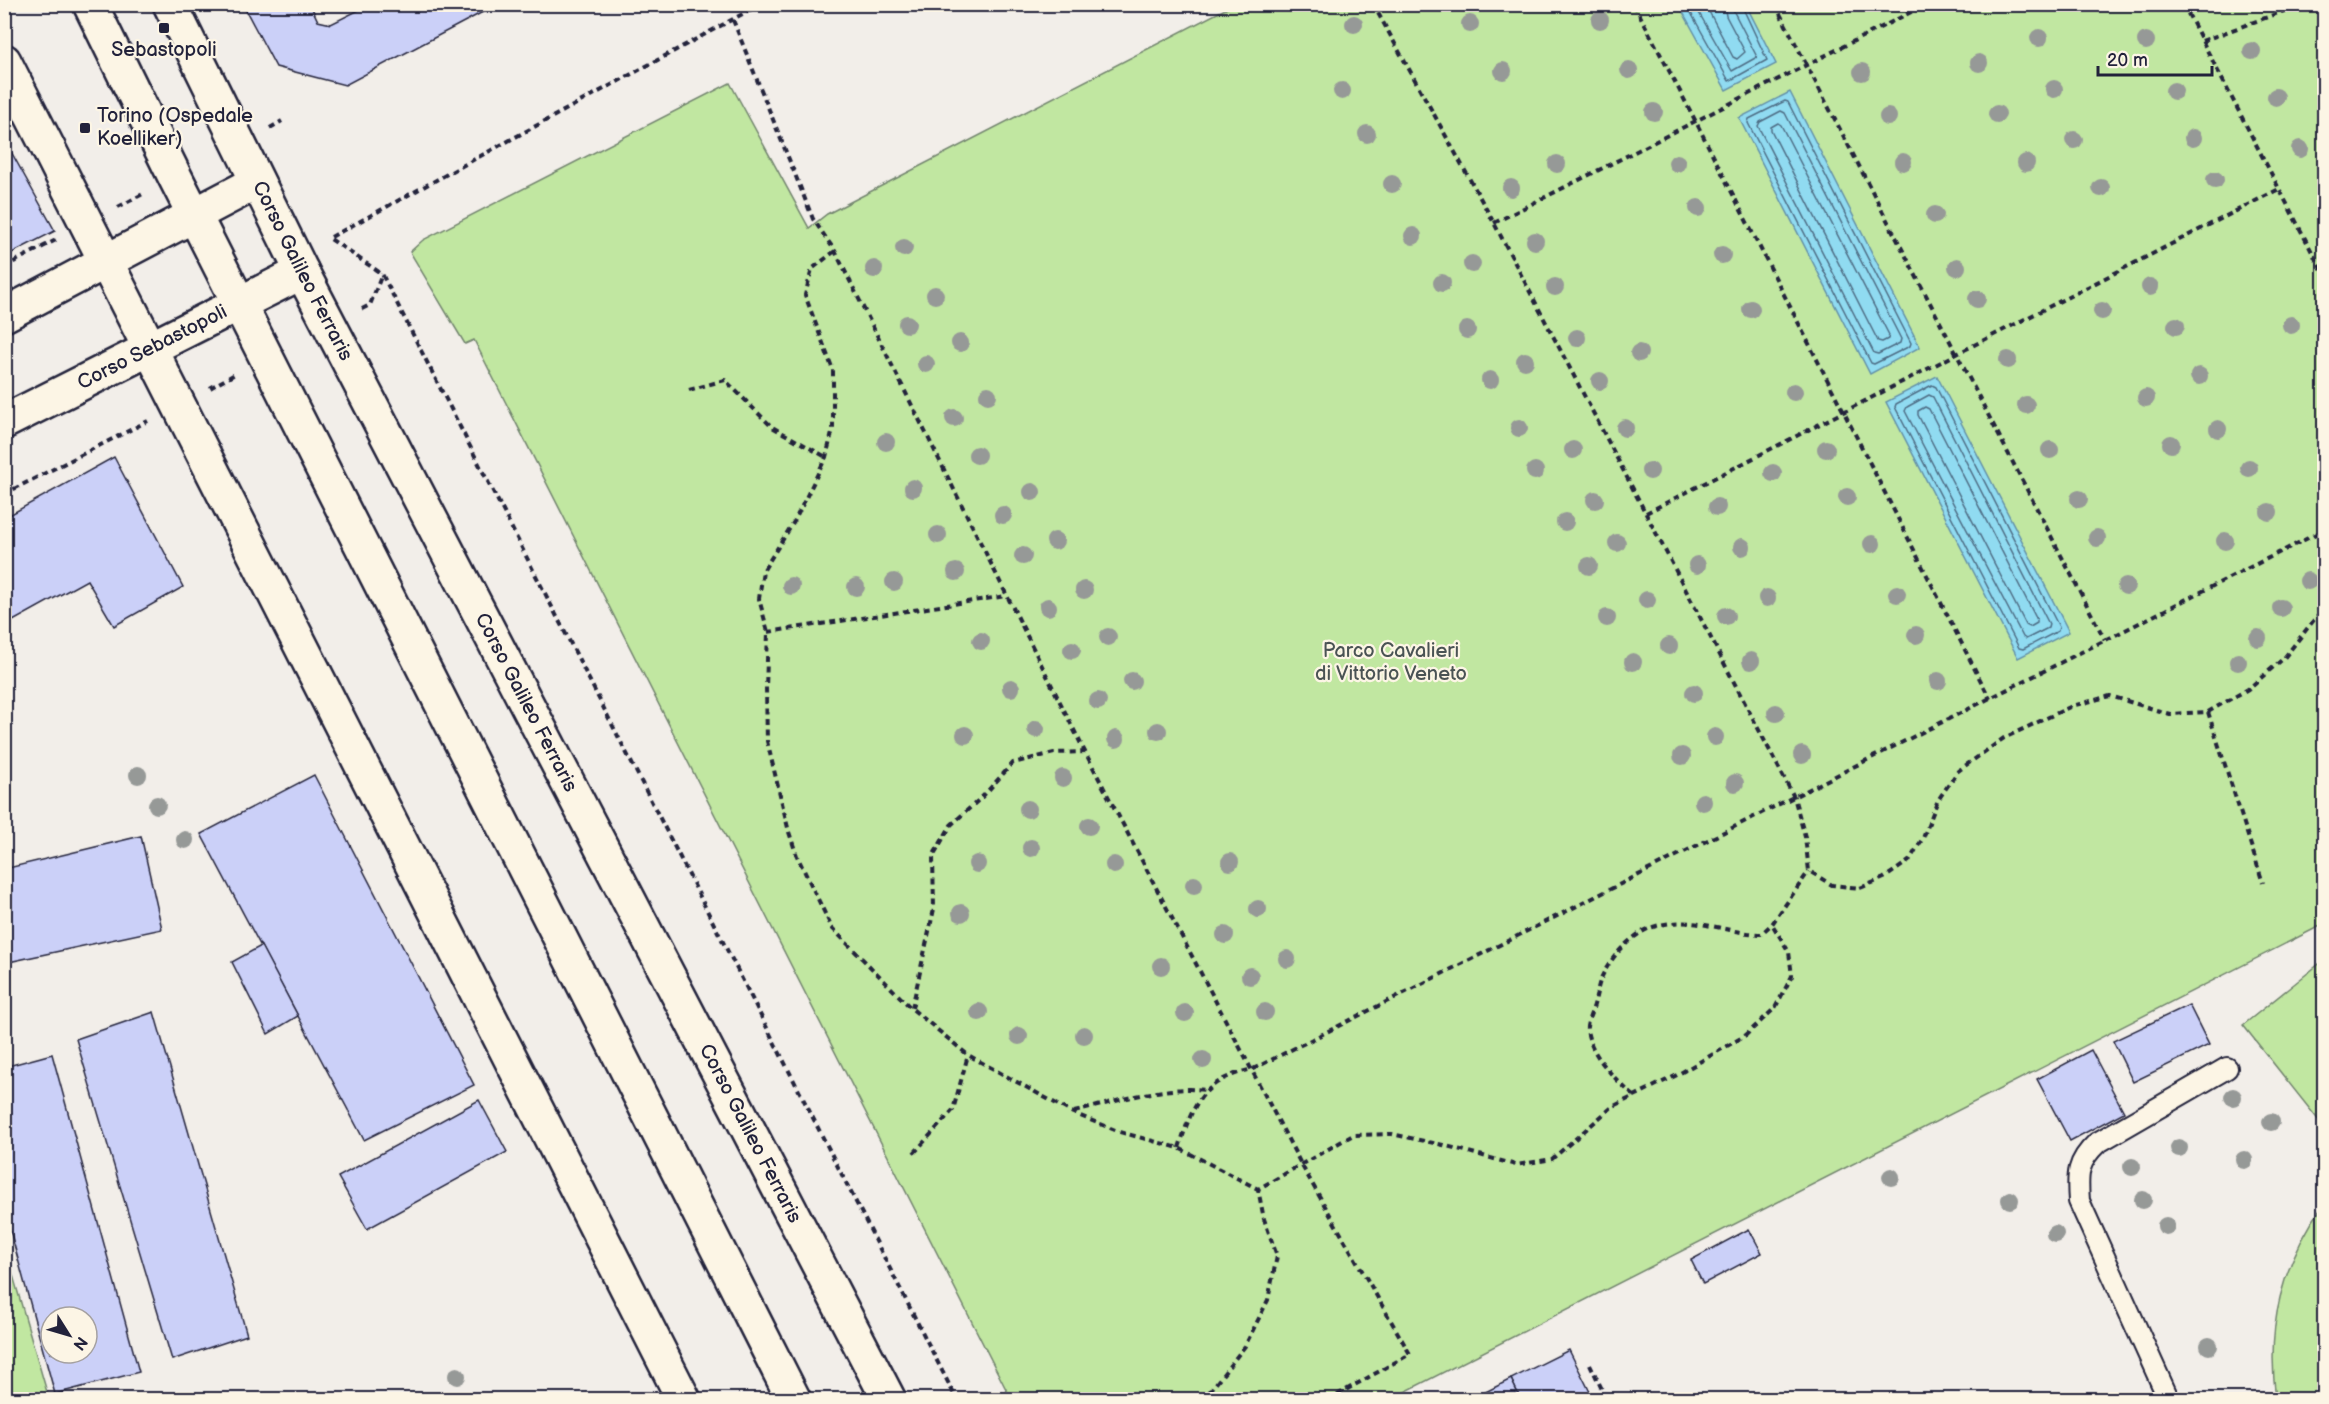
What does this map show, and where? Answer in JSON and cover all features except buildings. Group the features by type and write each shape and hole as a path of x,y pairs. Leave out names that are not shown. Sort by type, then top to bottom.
{"street":[{"path":"90,4 794,1400"},
{"name":"Corso Galileo Ferraris","path":"170,4 302,272 889,1400"},
{"path":"4,61 684,1400"},
{"path":"4,315 257,182"},
{"name":"Corso Sebastopoli","path":"4,422 302,272"}],"lane":[{"path":"2169,1400 2079,1201 2079,1168 2087,1153 2097,1143 2227,1068"}],"path":[{"path":"761,4 329,238 382,274 957,1400"},
{"path":"1373,4 1494,223 1794,797 1805,837 1809,871 1772,924 1761,934 1739,933 1711,924 1687,922 1654,926 1636,934 1616,957 1601,980 1587,1028 1597,1054 1608,1071 1634,1096"},
{"path":"1634,4 1990,699"},
{"path":"1775,4 2106,640"},
{"path":"1494,223 1927,4"},
{"path":"2183,4 2325,275"},
{"path":"2202,41 2302,4"},
{"path":"733,20 813,219 835,251 1085,752 1302,1166 1410,1354 1328,1400"},
{"path":"1646,513 2279,189"},
{"path":"4,267 64,235"},
{"path":"835,251 812,269 805,295 833,370 833,429 826,458 795,520 763,572 759,599 768,632 767,741 797,856 832,928 911,1008 968,1055 1073,1113 1120,1132 1179,1148 1258,1189"},
{"path":"689,390 725,380 772,427 826,458"},
{"path":"4,494 158,416"},
{"path":"1179,1148 1190,1114 1205,1090 1233,1073 1253,1069 2325,530"},
{"path":"768,632 1006,596"},
{"path":"1809,871 1832,885 1860,888 1884,878 1909,861 1923,838 1938,800 1958,771 2004,738 2072,706 2110,696 2170,714 2208,712 2248,689 2284,658 2317,616 2325,612"},
{"path":"2208,712 2263,883"},
{"path":"911,1008 934,909 933,856 951,825 983,796 1013,763 1054,753 1085,752"},
{"path":"1258,1189 1353,1135 1392,1134 1516,1165 1552,1159 1612,1107 1675,1076 1746,1035 1775,1008 1792,976 1789,952 1772,924"},
{"path":"914,1153 952,1110 968,1055"},
{"path":"1073,1113 1157,1092 1205,1090"},
{"path":"1203,1400 1245,1346 1268,1300 1277,1256 1264,1219 1258,1189"},
{"path":"1590,1364 1607,1400"}],"green space":[{"name":"Parco Cavalieri di Vittorio Veneto","path":"1233,5 2324,5 2324,924 1391,1399 1011,1399 474,340 465,344 410,252 423,240 730,83 809,228 827,214"},
{"path":"2324,960 2324,1127 2243,1025"},
{"path":"2324,1204 2324,1399 2276,1399 2273,1346 2280,1297 2297,1250"},
{"path":"4,1248 49,1399 5,1399"}],"water":[{"path":"1679,5 1746,5 1776,64 1726,90"},
{"path":"1790,92 1920,347 1870,374 1739,118"},
{"path":"1937,376 2069,632 2018,658 1886,402"}],"place":[{"name":"Sebastopoli","path":"164,28"},
{"name":"Torino (Ospedale Koelliker)","path":"85,128"}]}
